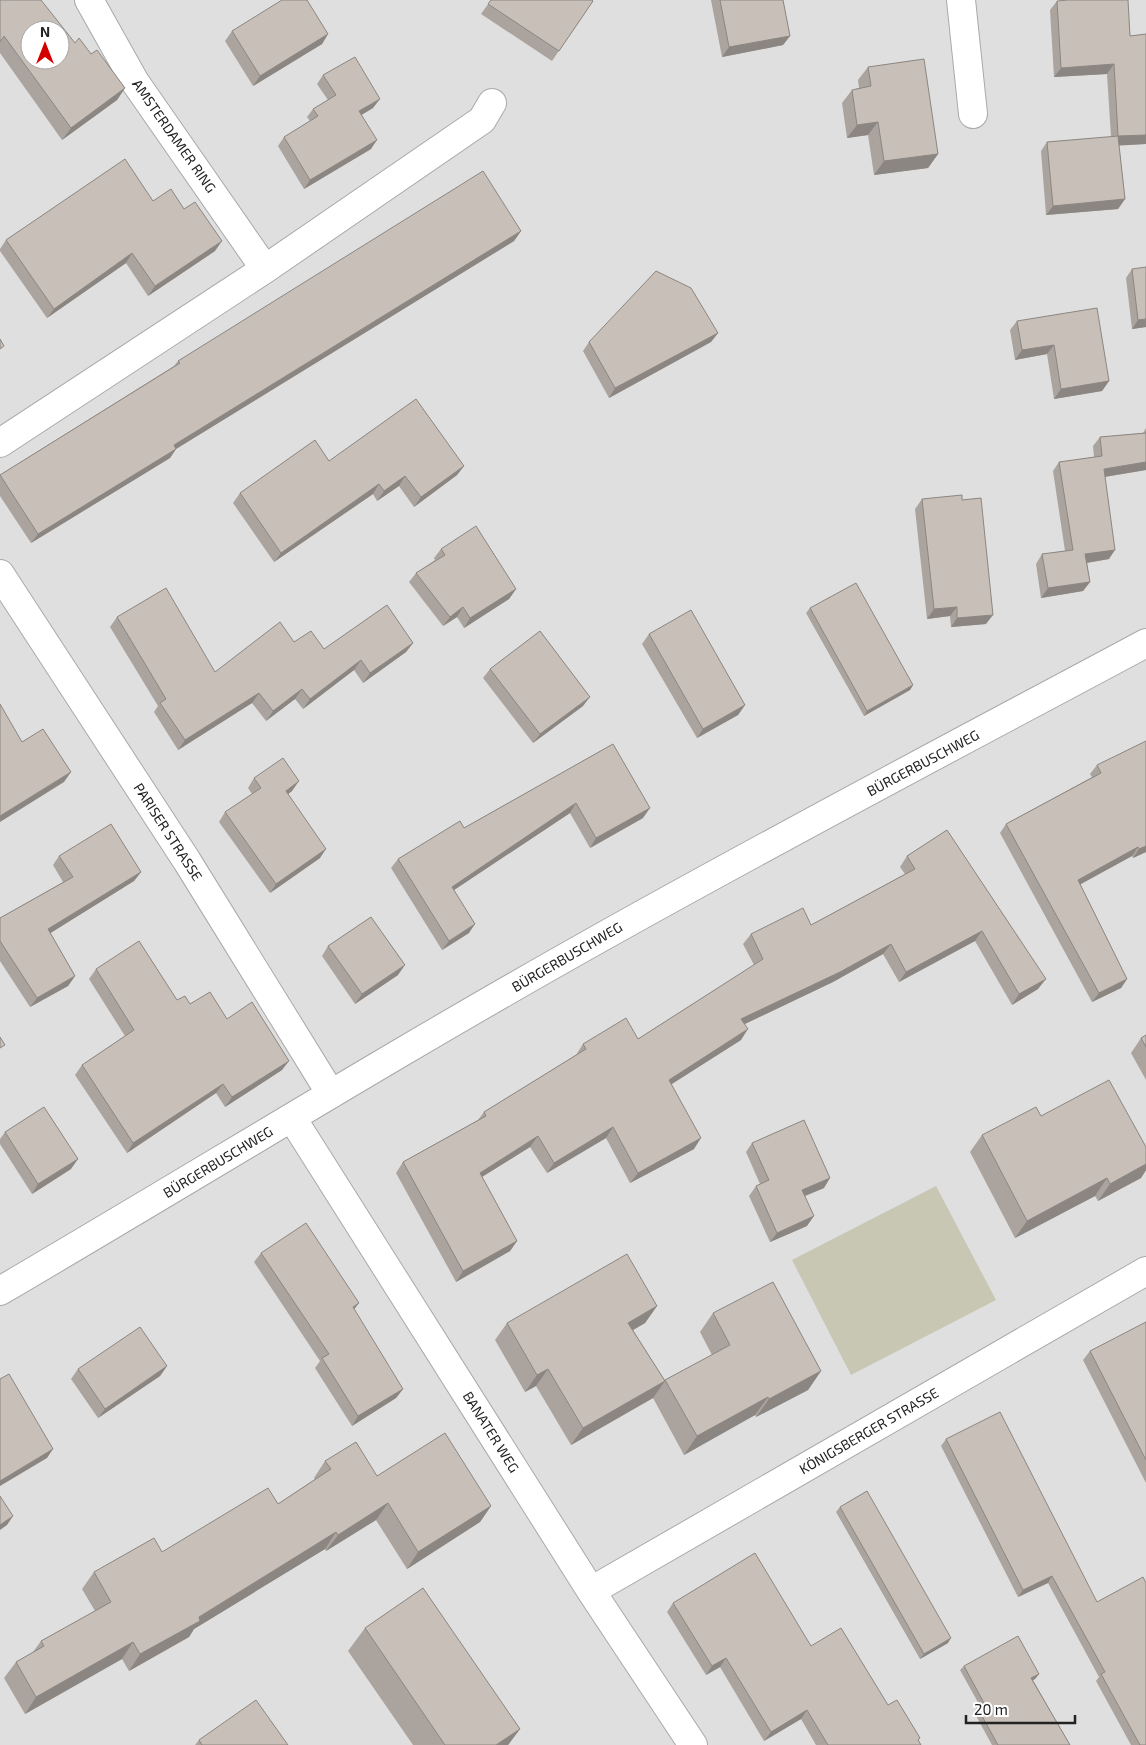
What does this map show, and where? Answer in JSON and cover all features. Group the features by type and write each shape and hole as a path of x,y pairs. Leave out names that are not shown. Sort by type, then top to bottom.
{"street":[{"name":"AMSTERDAMER RING","path":"89,0 136,82 265,268"},
{"path":"961,0 973,114"},
{"path":"0,443 265,268 482,120 492,103"},
{"name":"PARISER STRASSE","path":"0,574 187,861 331,1094"},
{"name":"BÜRGERBUSCHWEG","path":"0,1291 105,1231 331,1094 596,940 1146,643"},
{"name":"BANATER WEG","path":"292,1118 591,1591 693,1745"},
{"name":"KÖNIGSBERGER STRASSE","path":"591,1591 1146,1271"}],"shaded area":[{"path":"0,0 1146,0 1146,1745 0,1745"},
{"path":"936,1186 996,1300 851,1375 792,1260"}],"building":[{"path":"0,0 41,0 57,20 20,20 20,58 4,36 0,42"},
{"path":"282,0 307,0 328,34 260,76 232,31"},
{"path":"491,0 593,1 559,51 488,4"},
{"path":"720,0 783,0 790,36 729,47"},
{"path":"1128,0 1130,36 1146,34 1146,135 1118,136 1114,64 1061,68 1057,1"},
{"path":"70,37 75,43 79,38 91,54 97,50 125,88 71,128 29,70 70,70"},
{"path":"355,57 380,99 359,111 377,140 310,180 284,137 318,116 313,109 336,95 323,75"},
{"path":"924,59 938,154 884,161 878,122 857,125 852,90 871,86 868,67"},
{"path":"1118,136 1125,199 1053,206 1047,142"},
{"path":"125,159 153,201 171,189 184,209 195,202 222,241 155,286 132,253 54,309 6,240"},
{"path":"483,171 521,231 174,445 176,449 38,534 0,475 180,363 178,361"},
{"path":"1146,267 1146,319 1138,320 1132,269"},
{"path":"656,271 691,288 718,333 615,388 589,342"},
{"path":"1097,308 1109,381 1061,389 1054,345 1022,350 1017,321"},
{"path":"0,339 4,346 0,349"},
{"path":"416,399 464,466 421,497 405,476 384,491 379,484 281,553 240,493 315,440 329,461"},
{"path":"1146,433 1146,462 1104,469 1115,550 1085,554 1090,582 1048,588 1042,554 1073,550 1059,462 1102,456 1100,437"},
{"path":"962,495 962,500 981,498 993,615 957,618 957,607 934,609 922,499"},
{"path":"476,526 516,589 470,618 463,607 450,617 416,573 445,555 441,549"},
{"path":"856,583 913,685 867,711 810,608"},
{"path":"166,588 215,672 280,622 294,642 311,631 324,649 387,605 413,643 370,673 361,660 310,699 302,689 273,711 259,693 185,740 160,703 166,699 117,617"},
{"path":"691,610 745,705 703,729 649,634"},
{"path":"540,631 590,697 540,734 490,669"},
{"path":"0,704 22,742 43,729 71,772 0,816"},
{"path":"1146,741 1146,846 1139,849 1138,847 1078,880 1127,979 1099,993 1006,824 1101,773 1097,765"},
{"path":"613,744 650,808 596,838 576,803 452,887 475,924 449,941 398,859 460,821 464,828"},
{"path":"283,758 299,781 286,791 326,849 276,884 225,812 261,788 254,778"},
{"path":"111,824 141,872 48,929 75,976 37,998 0,941 0,918 73,877 59,856"},
{"path":"947,830 1046,979 1019,994 982,931 906,972 891,944 840,972 741,1019 748,1029 669,1080 701,1138 638,1173 613,1127 554,1163 538,1136 480,1173 517,1241 463,1271 403,1162 486,1116 484,1112 586,1049 583,1044 626,1018 638,1039 763,959 751,934 803,908 811,925 915,869 907,856"},
{"path":"371,917 405,965 362,994 328,946"},
{"path":"139,941 177,1000 185,996 190,1004 210,992 227,1019 252,1002 289,1061 232,1097 223,1084 133,1143 82,1065 134,1030 96,969"},
{"path":"1146,1035 1146,1047 1141,1038"},
{"path":"0,1037 5,1045 0,1048"},
{"path":"1109,1080 1146,1147 1146,1164 1110,1184 1107,1178 1027,1221 982,1135 1036,1107 1041,1116"},
{"path":"44,1107 78,1159 38,1184 5,1132"},
{"path":"804,1120 830,1178 802,1190 814,1216 777,1233 756,1186 769,1180 752,1143"},
{"path":"306,1223 359,1303 353,1307 403,1389 358,1416 322,1358 329,1354 261,1253"},
{"path":"627,1254 657,1306 628,1323 665,1381 583,1428 548,1369 537,1375 507,1323"},
{"path":"773,1282 821,1371 769,1399 768,1397 697,1436 665,1380 730,1345 713,1313"},
{"path":"1146,1322 1146,1460 1090,1351"},
{"path":"140,1327 167,1366 105,1409 78,1369"},
{"path":"9,1374 53,1449 0,1481 0,1379"},
{"path":"1000,1412 1097,1602 1143,1577 1146,1583 1146,1745 1140,1745 1101,1674 1105,1672 1052,1576 1023,1590 946,1439"},
{"path":"445,1433 491,1506 418,1552 388,1503 338,1535 336,1532 199,1617 200,1621 140,1654 133,1642 36,1697 16,1662 44,1646 41,1641 111,1602 94,1572 154,1538 162,1552 268,1488 278,1504 331,1469 325,1461 356,1442 377,1476"},
{"path":"867,1491 951,1638 924,1654 840,1507"},
{"path":"0,1496 13,1516 0,1525"},
{"path":"755,1553 811,1646 841,1628 888,1705 897,1700 920,1738 918,1740 921,1745 828,1745 807,1710 771,1732 726,1658 712,1666 673,1603"},
{"path":"423,1588 520,1729 496,1745 445,1745 365,1628"},
{"path":"1018,1636 1039,1674 1031,1678 1070,1745 998,1745 977,1707 984,1703 964,1666"},
{"path":"256,1700 288,1745 202,1745 199,1740"}]}
